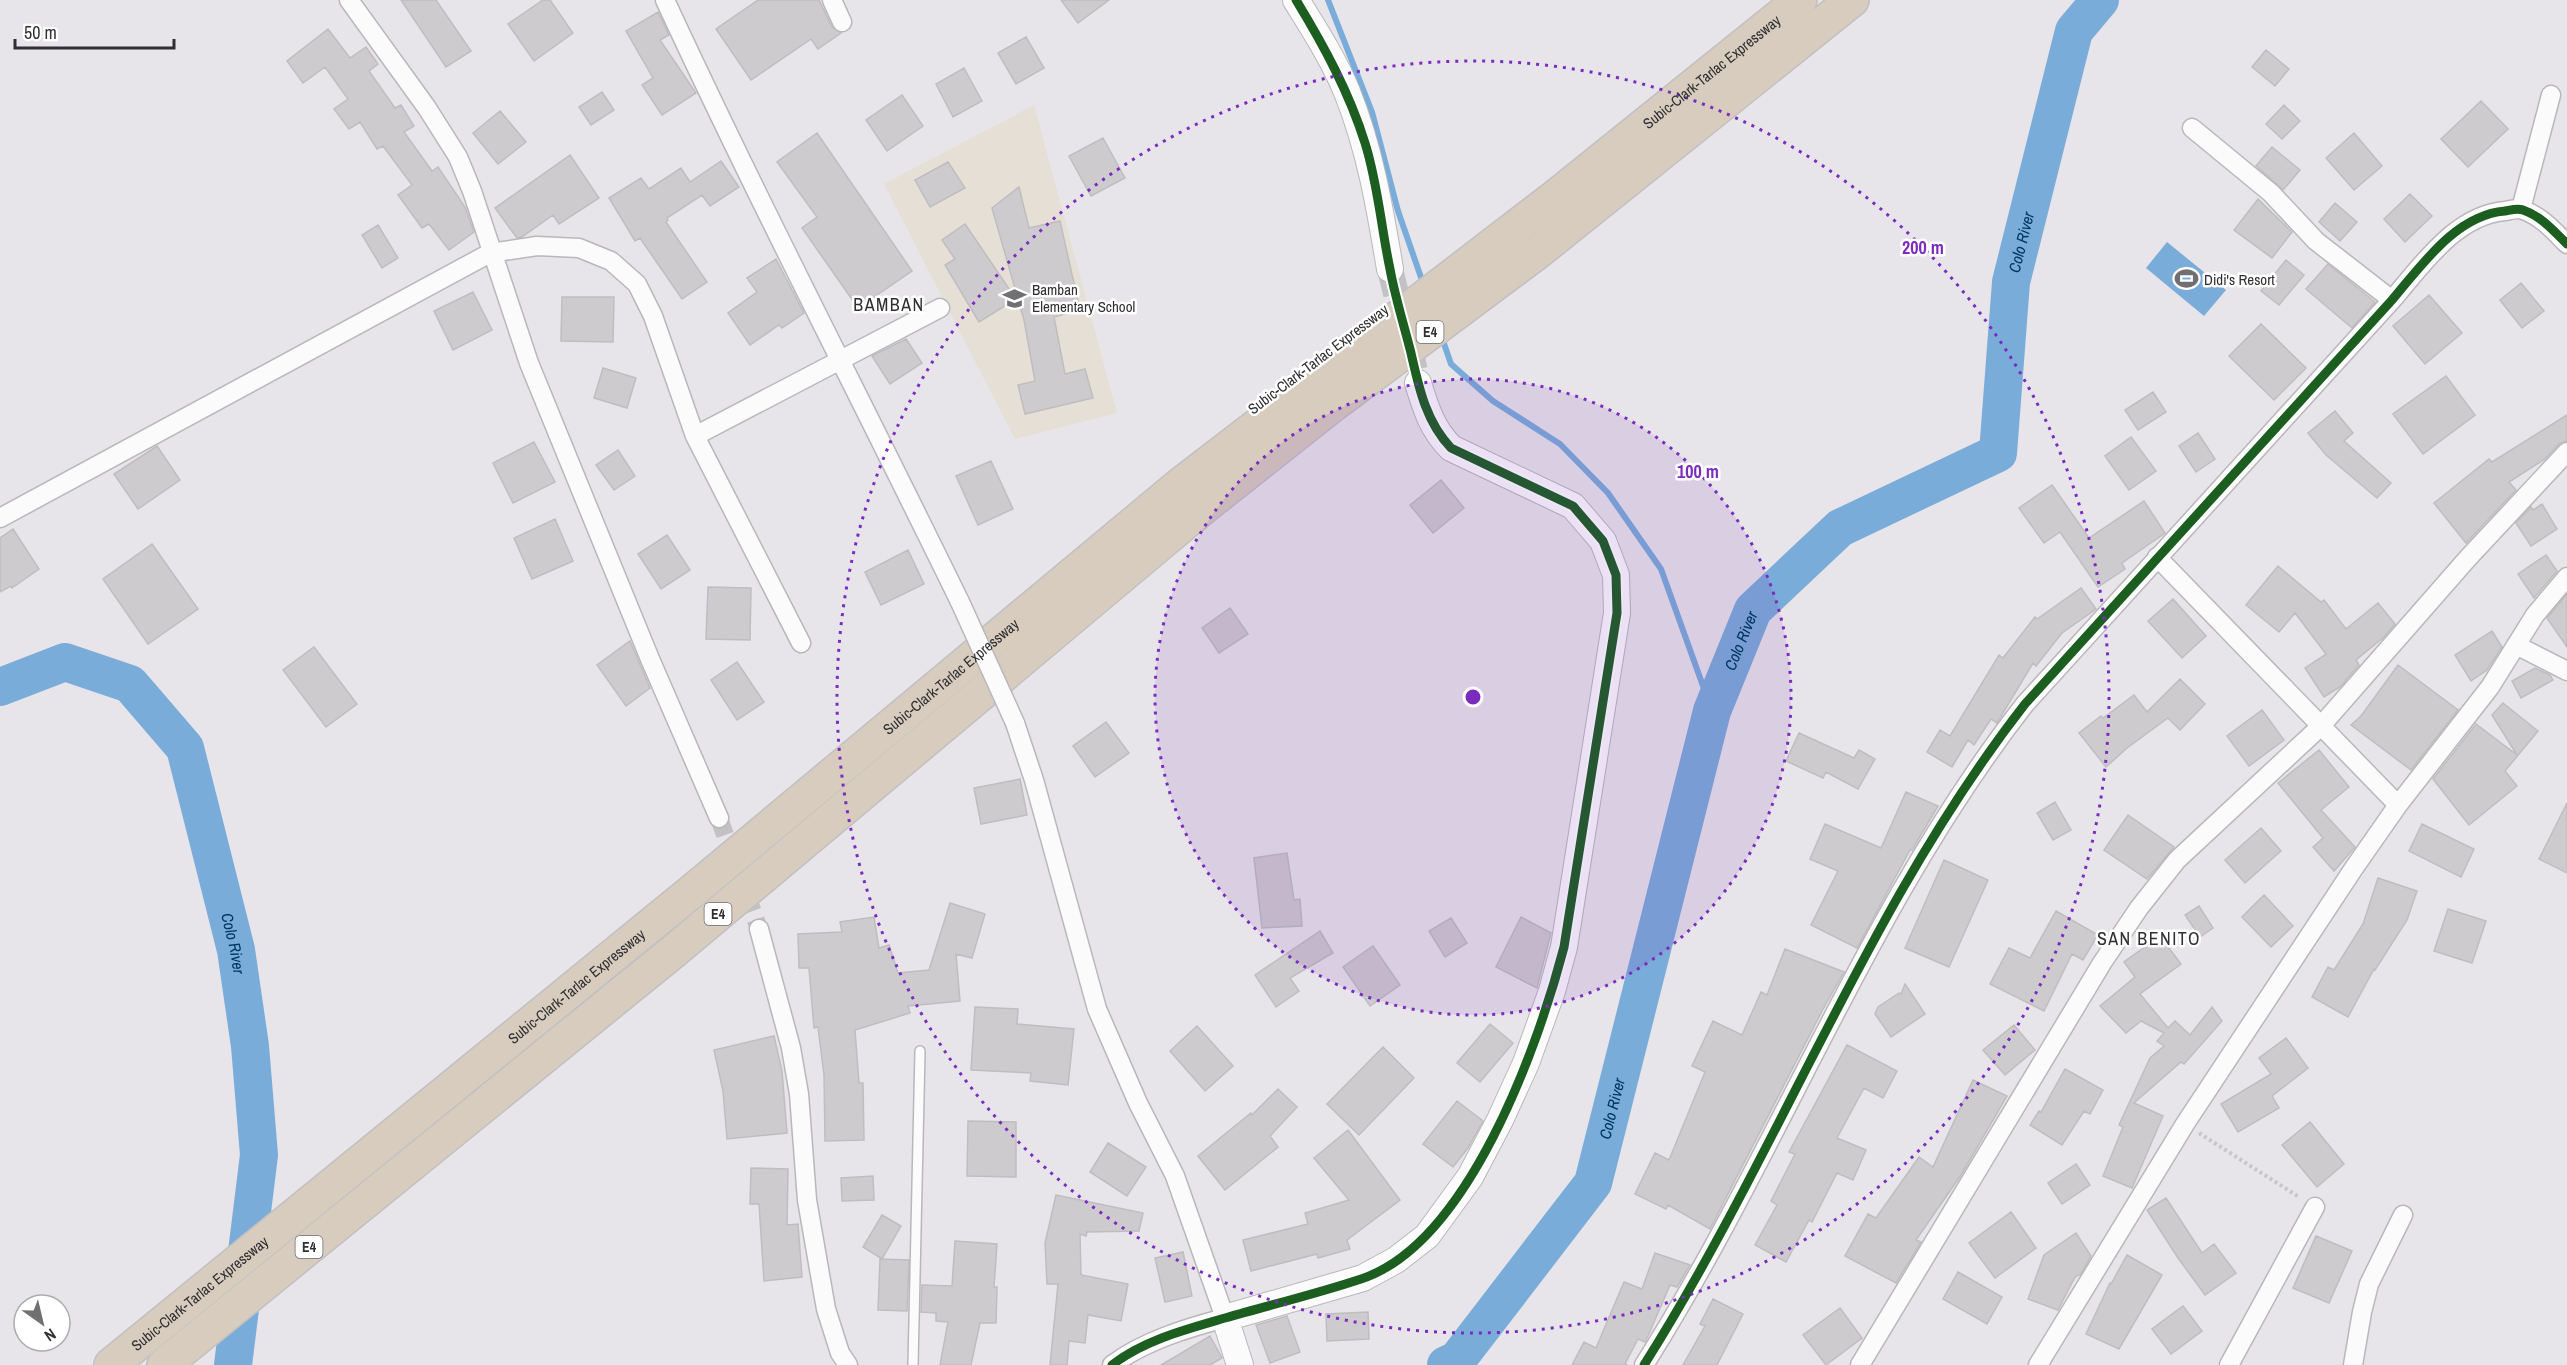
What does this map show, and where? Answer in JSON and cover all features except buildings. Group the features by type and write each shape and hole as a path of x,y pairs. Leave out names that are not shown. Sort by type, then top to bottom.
{"highway":[{"name":"Subic-Clark-Tarlac Expressway","path":"111,1365 448,1091 1180,484 1555,197 1800,0"},
{"name":"Subic-Clark-Tarlac Expressway","path":"164,1365 665,958 1205,506 1334,404 1539,251 1852,0"}],"street":[{"path":"349,0 427,108 458,157 472,190 490,253 529,363 562,448 719,818"},
{"path":"665,0 759,200 843,361 960,602 1015,723 1034,780 1097,1009 1138,1102 1175,1176 1239,1361"},
{"path":"832,0 842,22"},
{"path":"1296,0 1346,90 1366,145 1390,269"},
{"path":"2522,209 2551,95"},
{"path":"2192,129 2271,193 2316,241 2392,300"},
{"path":"1644,1365 1692,1288 1861,965 1944,818 1984,756 2025,704 2392,300 2438,246 2465,225 2493,212 2522,209 2540,219 2567,243"},
{"path":"0,518 490,253 537,246 579,248 611,261 637,284 653,316 695,436 801,643"},
{"path":"695,436 843,361 940,308"},
{"path":"1112,1365 1169,1336 1364,1278 1396,1260 1426,1236 1470,1177 1500,1120 1526,1064 1552,991 1564,947 1617,613 1616,575 1604,541 1573,506 1450,448 1437,434 1429,418 1418,383"},
{"path":"1860,1365 2102,963 2139,908 2177,860 2320,727 2468,558 2567,452"},
{"path":"2157,557 2398,805"},
{"path":"2038,1365 2185,1124 2354,868 2398,805 2490,687 2535,615 2567,577"},
{"path":"2516,645 2567,671"},
{"path":"759,929 791,1048 799,1094 807,1200 826,1309 840,1353 848,1365"},
{"path":"2229,1365 2315,1207"},
{"path":"2353,1365 2369,1284 2403,1215"}],"lane":[{"path":"913,1365 920,1051"}],"path":[{"path":"2185,1124 2315,1207"}],"shaded area":[{"name":"Bamban Elementary School","path":"1034,105 1117,413 1015,439 884,184"}],"water":[{"name":"Didi's Resort","path":"2167,242 2226,290 2204,316 2146,268"}],"waterway":[{"path":"1328,0 1372,112 1398,211 1424,286"},
{"name":"Colo River","path":"1446,1365 1457,1360 1593,1183 1712,711 1753,610 1840,528 1998,453 2011,282 2074,31 2100,0"},
{"path":"1441,335 1451,364 1493,401 1560,444 1608,493 1661,569 1712,711"},
{"name":"Colo River","path":"0,687 65,662 130,684 185,748 236,950 250,1046 259,1155 233,1365"}],"tunnel":[{"path":"1390,269 1418,383"},
{"path":"719,818 759,929"}],"cycle path":[{"path":"1112,1365 1124,1356 1152,1342 1181,1331 1361,1279 1399,1259 1434,1226 1465,1185 1493,1137 1517,1087 1552,989 1564,947 1617,613 1616,575 1603,541 1573,506 1451,448 1429,416 1397,300 1365,143 1335,70 1296,0"},
{"path":"1644,1365 1739,1199 1871,945 1918,862 1969,781 2025,704 2441,244 2471,222 2487,215 2519,209 2541,220 2567,244"}],"place":[{"name":"Didi's Resort","path":"2186,279"},
{"name":"Bamban Elementary School","path":"1014,298"}],"district":[{"name":"BAMBAN","path":"889,304"},
{"name":"SAN BENITO","path":"2149,938"}]}
